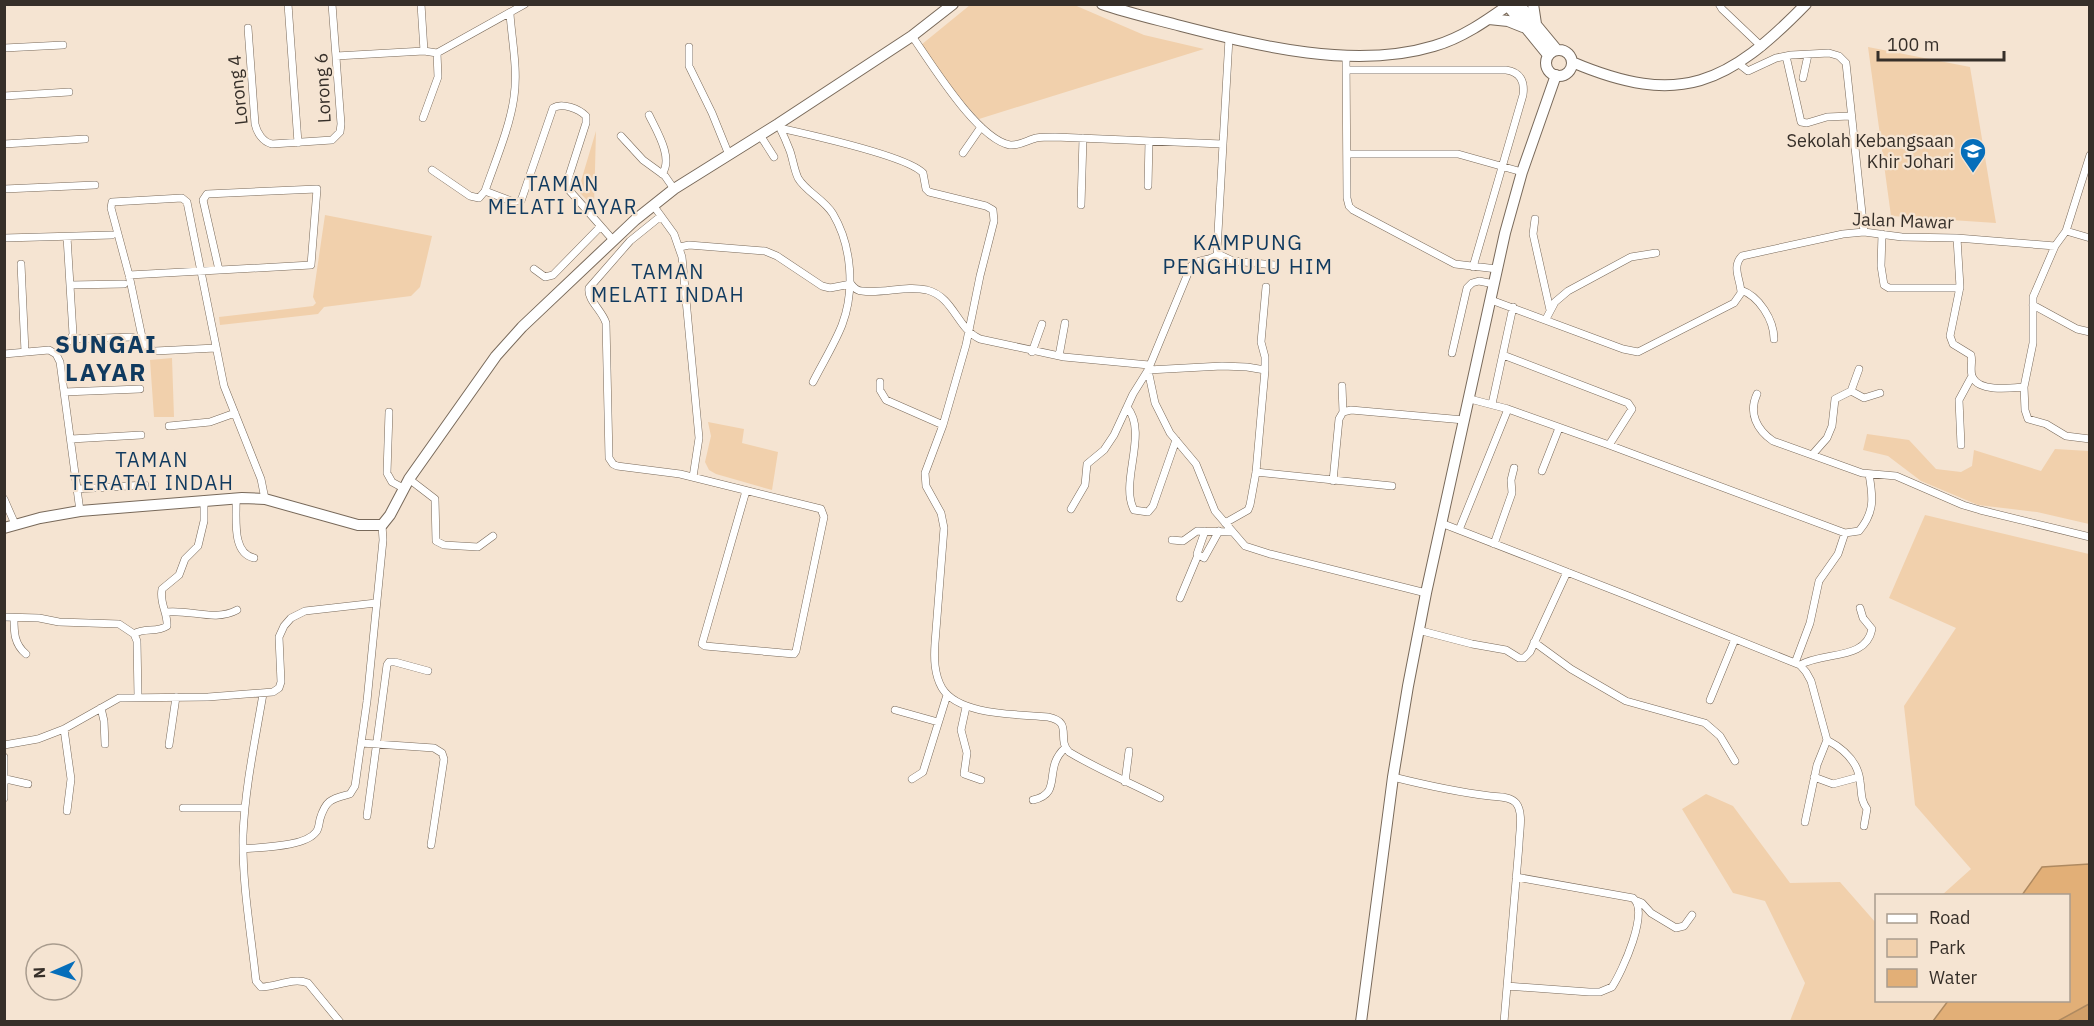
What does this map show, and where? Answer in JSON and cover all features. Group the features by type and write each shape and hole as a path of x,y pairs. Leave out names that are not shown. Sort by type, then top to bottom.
{"street":[{"path":"288,4 298,143"},
{"name":"Lorong 6","path":"269,144 332,140 340,132 333,4"},
{"path":"421,4 424,51"},
{"path":"336,56 424,51 437,53 525,4"},
{"path":"4,499 10,526 80,511 236,498 265,499 358,525 376,527 382,525 390,515 406,484 449,425 480,377 510,340 613,240 652,205 674,189 760,135 779,126 912,36 953,4"},
{"path":"1102,4 1229,38 1295,51 1346,55 1412,52 1453,39 1512,5 1552,52"},
{"path":"1531,26 1533,4"},
{"path":"1719,4 1762,47"},
{"path":"1552,52 1566,51 1572,62 1619,80 1662,86 1704,79 1739,64 1762,47 1806,4"},
{"path":"432,170 470,196 479,198 485,191 512,111 515,94 510,14"},
{"path":"1489,19 1531,26"},
{"name":"Lorong 4","path":"248,28 255,124 258,133 269,144"},
{"path":"912,36 950,90 981,127 997,140 1012,145 1042,137 1222,144"},
{"path":"1218,254 1229,38"},
{"path":"4,48 63,45"},
{"path":"689,47 689,66 729,155"},
{"path":"1552,52 1546,62 1547,67 1556,75 1566,74 1572,62"},
{"path":"423,118 438,76 437,53"},
{"path":"1739,64 1751,70 1786,56 1834,54 1846,63 1864,232"},
{"path":"1346,55 1347,202 1353,210 1455,264 1497,269"},
{"path":"1803,78 1808,55"},
{"path":"1786,56 1801,122 1807,123 1827,117 1850,116"},
{"path":"1346,70 1506,70 1516,73 1523,80 1524,87 1473,267"},
{"path":"1361,1022 1393,777 1418,630 1505,233 1522,172 1556,75"},
{"path":"4,96 69,92"},
{"path":"485,191 511,201 521,201 553,108 561,105 581,112 586,116 586,123 568,184 571,194 613,240"},
{"path":"648,115 658,135 666,160 666,169 662,174"},
{"path":"779,126 800,180 824,202 839,224 846,245 851,284 842,324 813,382"},
{"path":"779,126 913,166 923,173 926,189 929,192 986,206 993,210 994,221 969,333 943,425 924,480 929,494 941,513 944,528 934,658 938,679 947,695 966,707 1055,719 1063,725 1065,748 1069,753 1100,771 1144,788 1160,798"},
{"path":"963,153 981,127"},
{"path":"760,135 774,157"},
{"path":"621,136 643,160 662,174 674,189"},
{"path":"1082,205 1083,138"},
{"path":"4,144 85,139"},
{"path":"1148,186 1149,141"},
{"path":"1347,154 1458,154 1522,172"},
{"path":"2090,155 2066,231 2055,246 2035,290 2033,343 2024,387 2025,410 2028,419 2046,424 2067,436 2090,439"},
{"path":"4,189 95,185"},
{"path":"129,275 311,265 317,189 207,194 204,196 219,270"},
{"path":"216,348 155,351 148,349 142,337 129,275 111,208 112,202 185,199 190,211 224,386 261,479 265,499"},
{"path":"652,205 674,234 680,247 699,432 693,477"},
{"path":"661,216 630,241 590,284 589,295 600,309 606,323 610,461 613,464 693,477 746,490 821,509 823,511 824,517 794,654 702,644 746,490"},
{"path":"1535,219 1533,234 1550,310"},
{"path":"534,269 545,277 553,275 600,227"},
{"path":"2066,231 2090,238"},
{"name":"Jalan Mawar","path":"1741,290 1736,264 1742,256 1843,234 1864,232 1902,237 1957,238 2055,246"},
{"path":"1882,234 1881,266 1884,285 1889,288 1960,288"},
{"path":"4,238 112,235"},
{"path":"56,354 71,339 73,328 67,237"},
{"path":"1957,238 1960,288 1950,336 1953,344 1971,355 1972,376 1959,400 1961,446"},
{"path":"680,247 689,245 765,250 822,286 830,288 851,284 861,291 897,288 933,293 947,302 969,333 980,339 1032,352 1148,368 1222,366 1265,370"},
{"path":"1546,319 1557,300 1568,291 1631,257 1656,253"},
{"path":"1218,254 1226,259 1275,265"},
{"path":"1071,509 1085,485 1087,464 1098,456 1112,440 1148,368 1191,266 1196,262 1209,260 1218,254"},
{"path":"21,264 25,352"},
{"path":"1452,353 1467,288 1479,281 1494,284"},
{"path":"70,285 124,284"},
{"path":"1225,523 1248,510 1256,472 1265,370 1265,357 1261,342 1266,287"},
{"path":"1491,300 1623,350 1638,352 1734,303 1740,296 1741,290 1756,297 1772,325 1774,339"},
{"path":"2033,304 2077,329 2090,332"},
{"path":"1492,404 1513,307"},
{"path":"1059,356 1065,323"},
{"path":"1032,352 1042,324"},
{"path":"71,339 132,337"},
{"path":"4,354 49,350 56,354 60,362 80,511"},
{"path":"1503,355 1628,403 1632,410 1609,445"},
{"path":"1148,368 1155,403 1176,440 1197,464 1210,502 1231,532 1245,546 1253,550 1426,593"},
{"path":"1812,455 1827,438 1832,426 1835,399 1851,391 1859,369"},
{"path":"1972,376 1978,383 1989,387 2024,387"},
{"path":"880,382 880,390 886,400 943,425"},
{"path":"1333,481 1339,419 1343,412 1342,386"},
{"path":"64,392 140,388"},
{"path":"1851,391 1864,398 1880,393"},
{"path":"1757,394 1752,405 1755,419 1762,434 1773,441 1869,474 1896,476 1963,505 2090,537"},
{"path":"1470,399 1508,409 1609,445 1845,533 1859,531 1870,516 1873,502 1869,474"},
{"path":"1127,407 1132,417 1135,435 1129,488 1130,503 1134,510 1148,512 1153,506 1176,440"},
{"path":"1459,530 1508,409"},
{"path":"1343,412 1357,410 1464,420"},
{"path":"389,412 387,473 392,482 406,484 435,499 436,541 444,545 478,547 493,536"},
{"path":"169,426 202,423 235,413"},
{"path":"1542,471 1559,428"},
{"path":"71,439 141,435"},
{"path":"1494,544 1512,493 1510,480 1514,468"},
{"path":"1256,472 1392,486"},
{"path":"78,489 145,485"},
{"path":"236,498 240,548 248,556 254,558"},
{"path":"134,634 140,630 165,628 167,622 162,603 162,589 179,576 185,559 198,546 204,521 204,500"},
{"path":"1441,523 1797,664 1806,672 1811,681 1827,740 1814,777 1805,822"},
{"path":"243,849 295,843 309,838 317,832 325,805 329,801 350,794 355,786 369,681 383,540 382,525"},
{"path":"1172,540 1183,541 1194,531 1231,532"},
{"path":"1180,598 1198,555 1205,531"},
{"path":"1198,555 1206,557 1219,531"},
{"path":"1797,664 1810,623 1819,581 1838,554 1845,533"},
{"path":"1418,630 1506,650 1519,658 1527,657 1567,572"},
{"path":"4,745 31,741 64,729 119,698 273,692 280,685 282,678 279,637 291,618 305,611 376,603"},
{"path":"1797,664 1821,656 1854,651 1866,643 1872,629 1863,618 1860,608"},
{"path":"166,612 188,611 219,616 237,610"},
{"path":"4,617 119,624 134,634 137,640 138,697"},
{"path":"14,618 15,638 26,654"},
{"path":"1710,700 1735,639"},
{"path":"1532,647 1626,701 1705,723 1720,736 1735,761"},
{"path":"367,816 387,665 389,662 428,671"},
{"path":"369,681 384,682"},
{"path":"262,694 245,808 243,849 256,981 261,987 301,981 308,983 340,1022"},
{"path":"912,779 923,772 947,695"},
{"path":"169,746 176,697"},
{"path":"366,700 382,702"},
{"path":"966,707 961,730 968,753 964,774 981,780"},
{"path":"101,708 105,721 105,744"},
{"path":"895,710 938,723"},
{"path":"64,729 71,779 67,811"},
{"path":"1827,740 1846,752 1853,761 1859,777 1860,799 1867,810 1864,826"},
{"path":"361,743 434,748 442,753 444,759 430,845"},
{"path":"1033,800 1047,794 1050,789 1053,762 1065,748"},
{"path":"1125,782 1129,751"},
{"path":"4,757 6,779 4,798"},
{"path":"1393,777 1461,792 1504,798 1518,805 1520,821 1504,1022"},
{"path":"1814,777 1833,784 1859,777"},
{"path":"6,779 28,784"},
{"path":"183,808 245,808"},
{"path":"1516,878 1633,898 1642,903 1651,913 1676,928 1684,926 1692,915"},
{"path":"1507,986 1589,992 1600,992 1612,987 1627,959 1638,919 1637,901"}],"green space":[{"path":"1072,4 1144,35 1204,49 979,119 951,88 921,45 970,5"},
{"path":"1868,47 1970,67 1996,223 1891,216"},
{"path":"596,131 594,207 578,191"},
{"path":"325,215 432,236 420,287 411,296 324,307 318,314 220,325 219,317 313,306 316,303 313,297"},
{"path":"172,358 174,417 154,417 150,360"},
{"path":"708,422 744,429 742,443 778,452 772,490 709,470 705,462 711,436"},
{"path":"1867,434 1909,440 1936,469 1961,472 1972,466 1974,450 2041,471 2055,449 2089,451 2089,524 2037,512 1978,505 1921,481 1888,456 1863,450"},
{"path":"1925,515 2089,554 2089,864 2042,867 2023,894 1943,894 1971,869 1915,805 1904,706 1956,628 1889,598"},
{"path":"1706,794 1733,806 1790,883 1840,882 1875,922 1875,1002 1947,1002 1933,1021 1790,1021 1805,983 1765,901 1733,893 1682,809"}],"shaded area":[{"path":"2089,986 2089,1021 2037,1022 2066,1002 2070,1002 2070,999"}],"water":[{"path":"2089,864 2089,1004 2058,1021 1933,1021 1947,1002 2070,1002 2070,894 2023,894 2042,867"}],"place":[{"name":"Sekolah Kebangsaan Khir Johari","path":"1973,174"}],"district":[{"name":"TAMAN MELATI LAYAR","path":"563,196"},
{"name":"KAMPUNG PENGHULU HIM","path":"1248,255"},
{"name":"TAMAN MELATI INDAH","path":"668,284"},
{"name":"SUNGAI LAYAR","path":"106,359"},
{"name":"TAMAN TERATAI INDAH","path":"152,472"}]}
